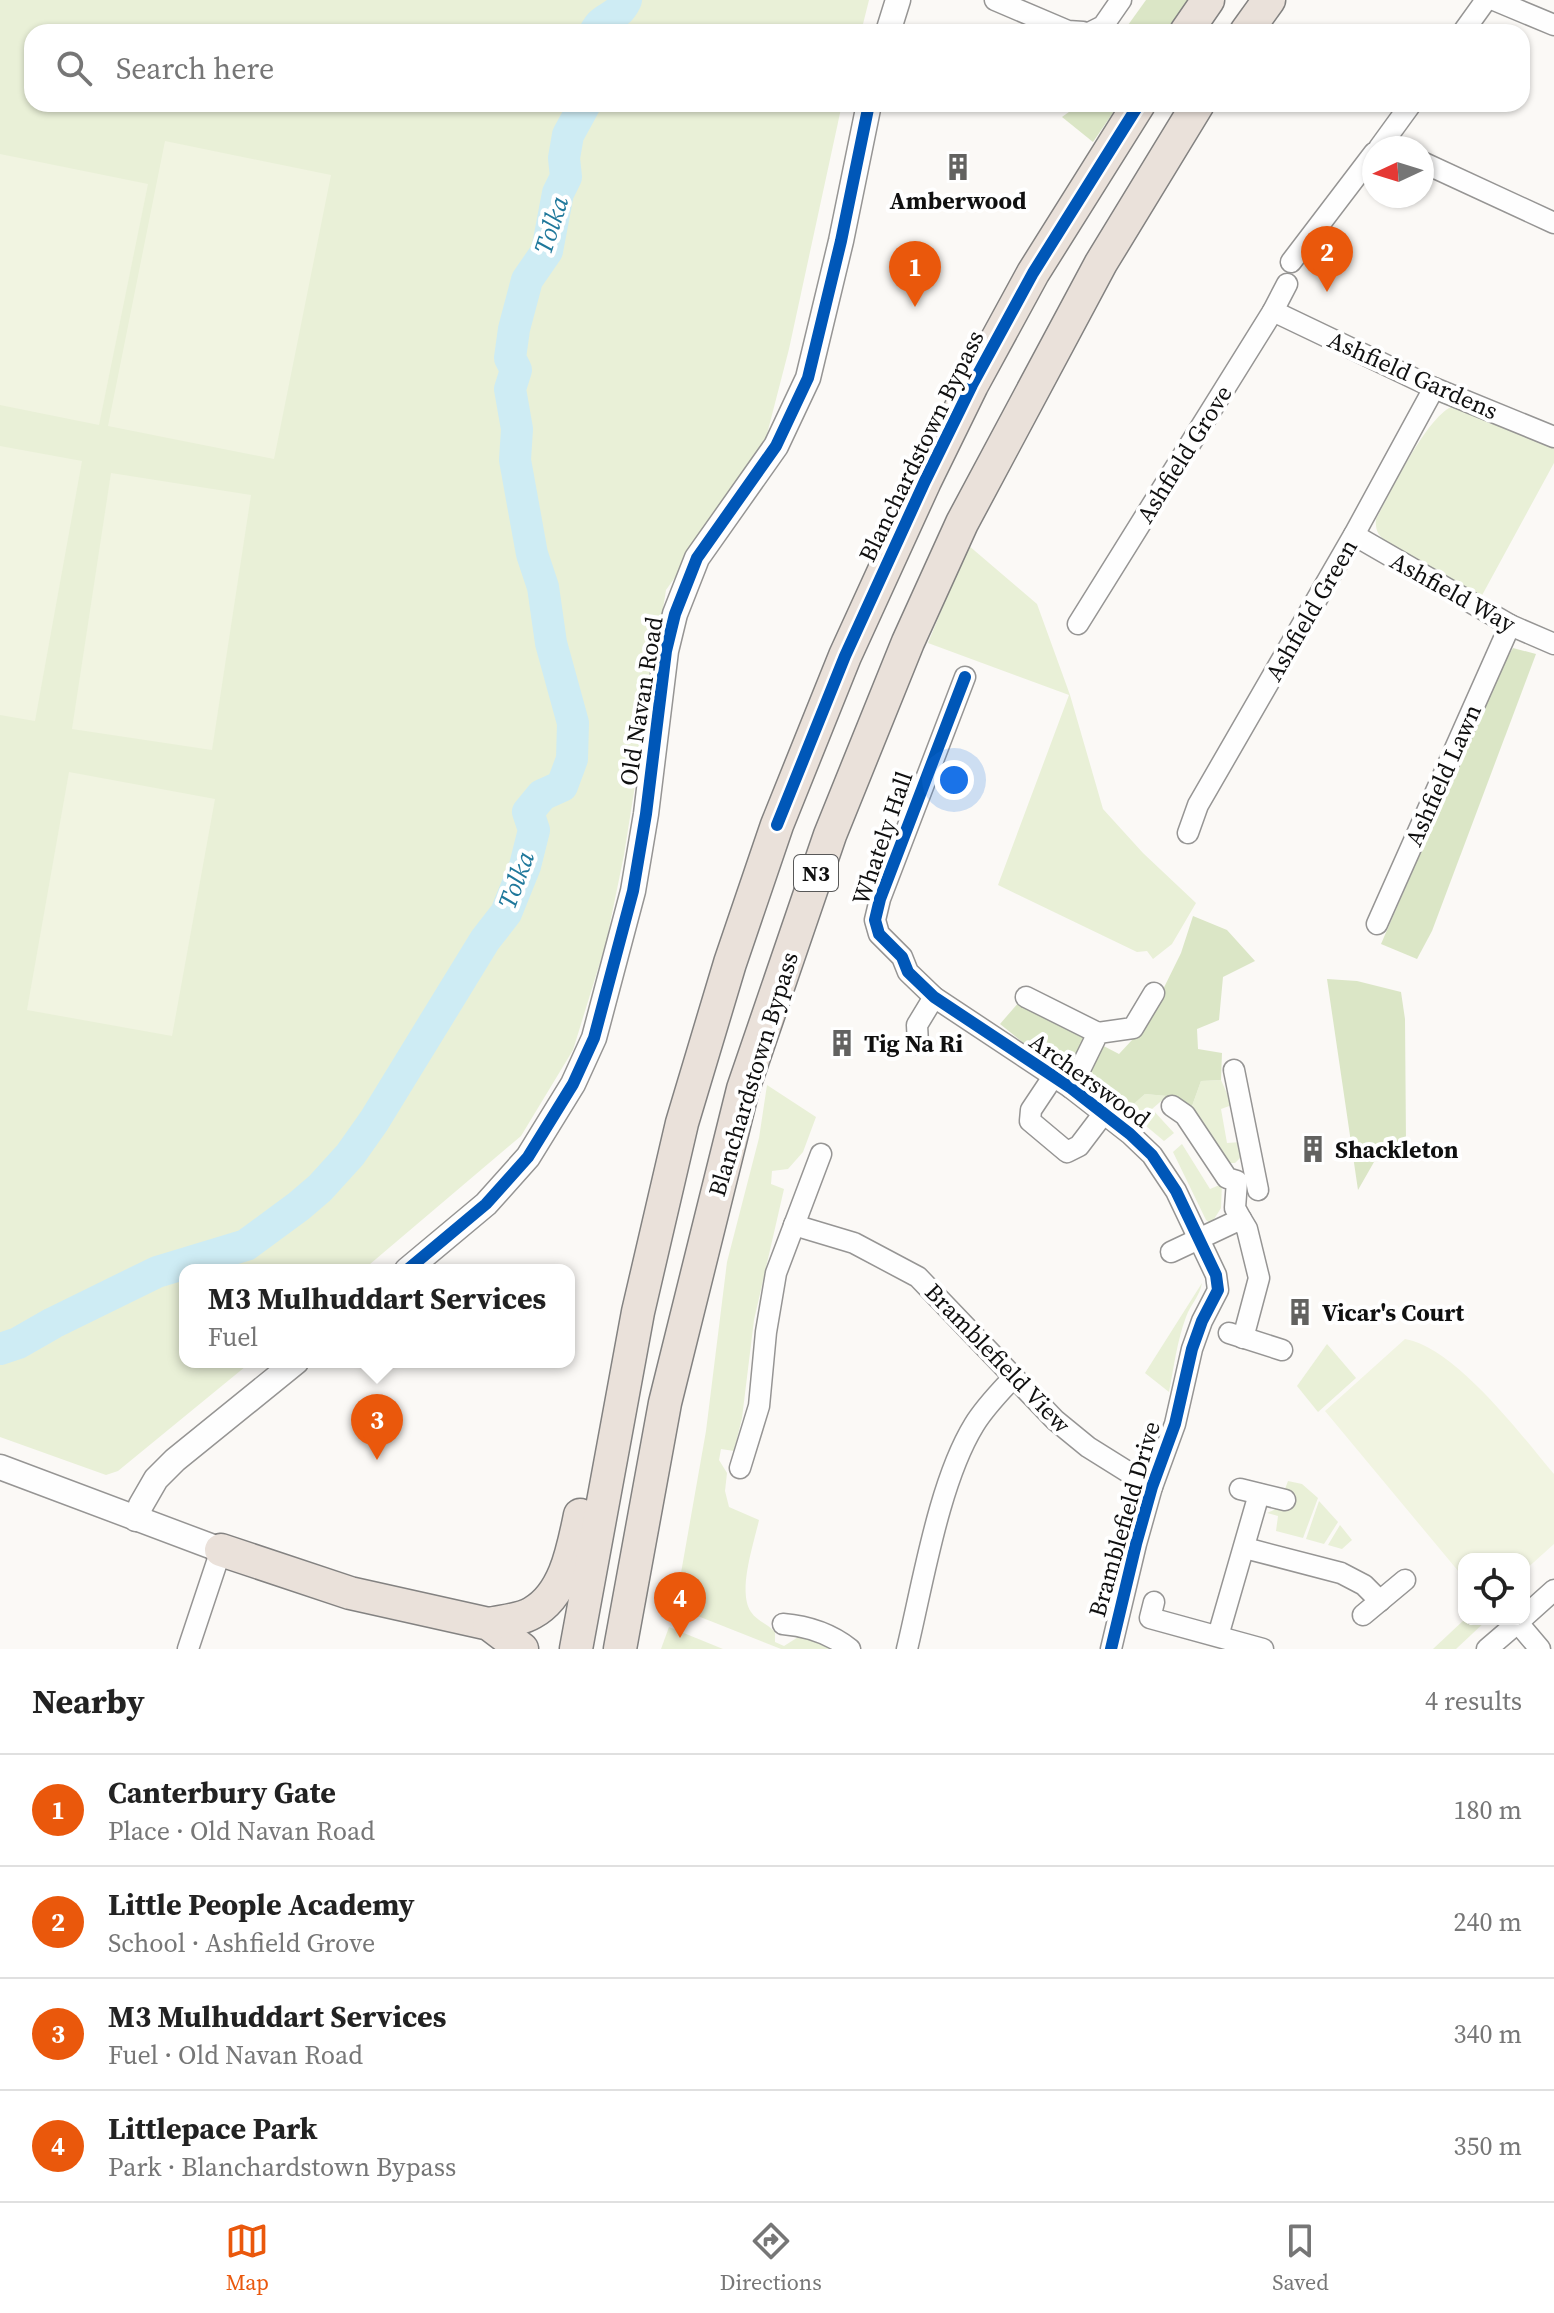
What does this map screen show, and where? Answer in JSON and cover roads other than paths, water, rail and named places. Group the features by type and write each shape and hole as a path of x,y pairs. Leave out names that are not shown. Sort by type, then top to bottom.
{"highway":[{"path":"1192,24 1208,0"},
{"path":"1252,24 1269,0"},
{"name":"Blanchardstown Bypass","path":"576,1649 638,1312 682,1123 730,963 777,825 845,656 972,385 1033,273 1134,112"},
{"name":"Blanchardstown Bypass","path":"620,1649 665,1403 743,1089 830,835 908,642 962,523 1101,263 1193,112"},
{"path":"489,1624 530,1614 548,1601 563,1577 575,1539 625,1311 673,1117 726,947 777,825"},
{"path":"221,1550 350,1593 489,1624 522,1649"}],"street":[{"path":"890,24 898,0"},
{"path":"995,0 1052,24"},
{"path":"1104,24 1121,0"},
{"path":"1469,24 1486,0"},
{"path":"1494,0 1554,25"},
{"name":"Old Navan Road","path":"414,1264 486,1204 528,1157 567,1095 594,1038 633,891 666,651 675,614 697,558 776,446 808,378 867,112"},
{"path":"1390,136 1406,112"},
{"path":"1434,168 1554,223"},
{"path":"1291,262 1362,173"},
{"name":"Ashfield Grove","path":"1078,624 1287,284"},
{"name":"Ashfield Gardens","path":"1273,311 1434,388 1554,437"},
{"name":"Ashfield Green","path":"1188,833 1198,805 1354,535 1434,388"},
{"name":"Ashfield Way","path":"1354,535 1510,625 1554,644"},
{"name":"Ashfield Lawn","path":"1377,924 1510,625"},
{"name":"Whately Hall","path":"934,997 908,972 902,957 879,934 875,920 880,899 965,677"},
{"path":"1026,997 1098,1033 1133,1028 1154,993"},
{"path":"918,1044 917,1025 934,997"},
{"name":"Archerswood","path":"934,997 1104,1113 1152,1155 1176,1191 1213,1268 1218,1290 1197,1333 1181,1402"},
{"path":"1062,1083 1098,1033"},
{"path":"1234,1070 1258,1190"},
{"name":"Archerswood","path":"1062,1083 1031,1110 1030,1121 1067,1152 1079,1146 1104,1113"},
{"path":"1172,1106 1185,1115 1227,1178 1237,1181"},
{"path":"740,1468 759,1406 766,1332 776,1273 794,1225 801,1174 821,1154"},
{"path":"1253,1165 1237,1181 1235,1208 1247,1229 1259,1278 1236,1335 1282,1350"},
{"path":"1171,1252 1241,1219"},
{"name":"Bramblefield View","path":"794,1225 854,1243 918,1277 1066,1430 1152,1487"},
{"path":"136,1519 156,1479 165,1470 289,1368"},
{"path":"907,1649 939,1519 963,1443 987,1406 1013,1378"},
{"name":"Bramblefield Drive","path":"1111,1649 1132,1556 1181,1402"},
{"path":"0,1467 221,1550 188,1649"},
{"path":"1218,1636 1245,1548 1249,1491 1285,1500"},
{"path":"1245,1548 1341,1573 1364,1585 1380,1601"},
{"path":"1363,1615 1405,1580"},
{"path":"1530,1611 1554,1590"},
{"path":"1154,1602 1150,1618 1263,1649"},
{"path":"783,1624 803,1625 842,1642 850,1649"},
{"path":"1487,1649 1514,1625"},
{"path":"1525,1625 1540,1649"}],"waterway":[{"name":"Tolka","path":"600,24 618,11 626,0"},
{"name":"Tolka","path":"183,1264 246,1245 320,1188 350,1155 485,940 506,913 525,866 534,830 528,812 542,795 562,786 572,759 573,723 551,643 543,587 532,554 515,460 517,429 510,389 516,370 510,358 527,280 547,251 558,193 566,177 564,158 568,135 581,112"},
{"name":"Tolka","path":"0,1349 18,1343 157,1272 179,1265"}],"place":[{"name":"Amberwood","path":"958,167"},
{"name":"Little People Academy","path":"1327,292"},
{"name":"Canterbury Gate","path":"915,307"},
{"name":"Tig Na Ri","path":"842,1043"},
{"name":"Shackleton","path":"1313,1149"},
{"name":"Vicar's Court","path":"1300,1312"},
{"name":"M3 Mulhuddart Services","path":"377,1460"},
{"name":"Littlepace Park","path":"680,1638"}]}
